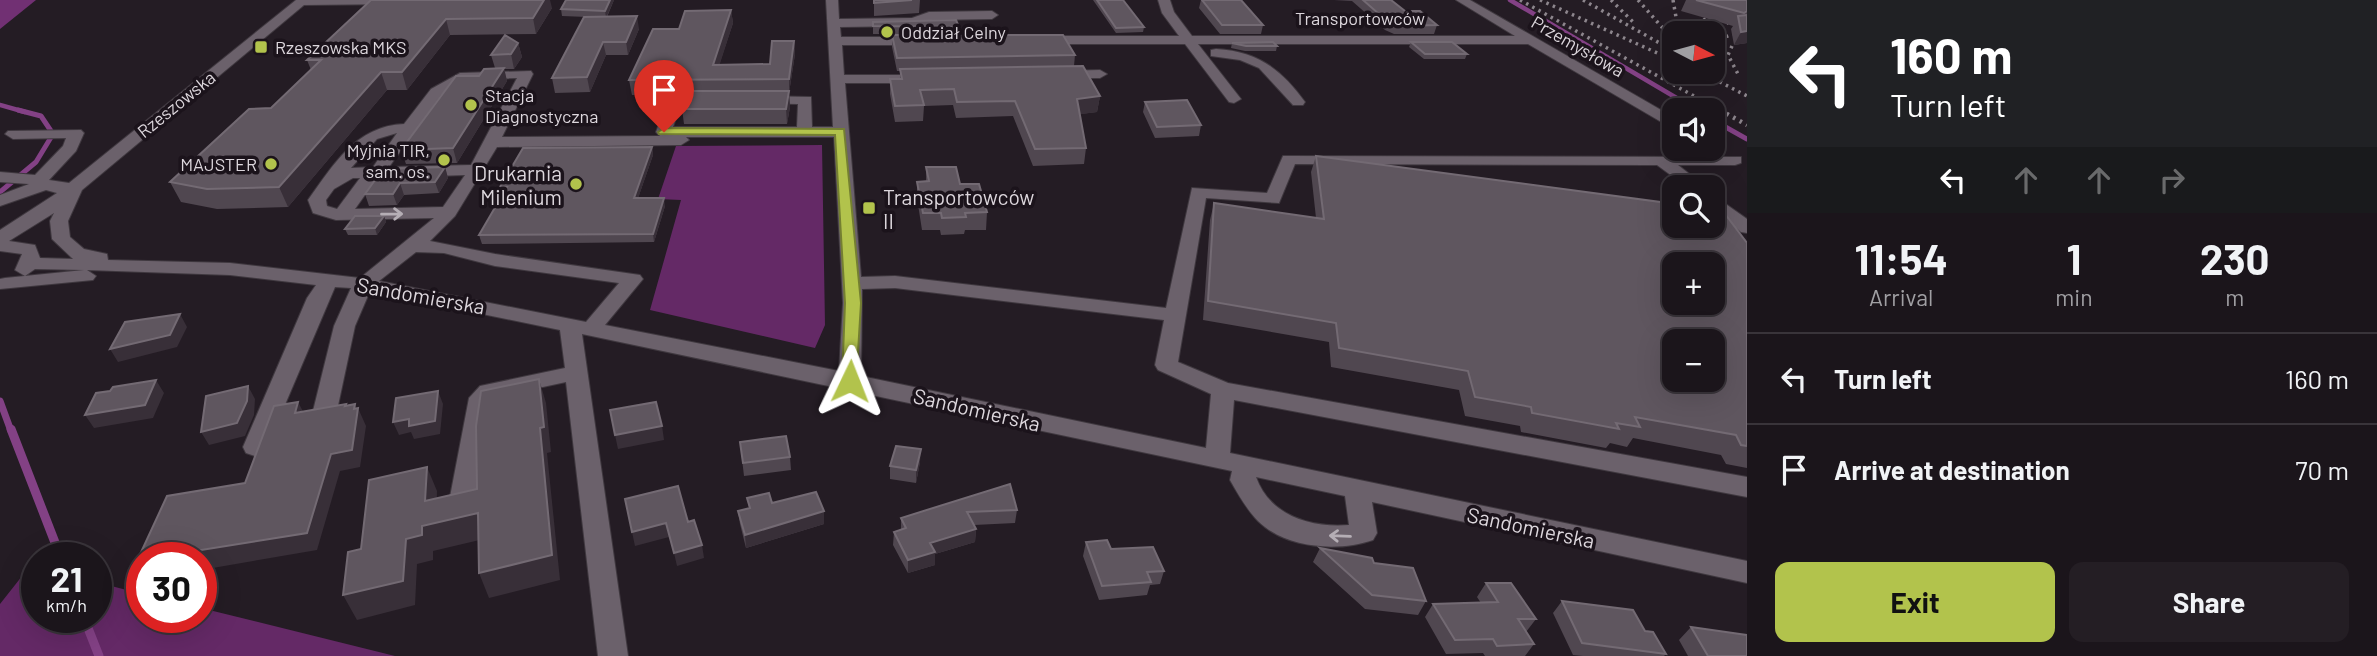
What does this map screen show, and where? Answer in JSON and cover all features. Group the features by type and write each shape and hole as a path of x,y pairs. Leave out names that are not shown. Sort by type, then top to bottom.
{"street":[{"path":"302,1 400,0"},
{"path":"832,0 852,283 850,381"},
{"path":"1164,0 1167,13 1234,99"},
{"name":"Przemysłowa","path":"1462,0 1662,117"},
{"name":"Rzeszowska","path":"9,246 48,209 302,1"},
{"path":"834,23 913,22 929,16 992,15"},
{"name":"Transportowców","path":"1018,40 1530,40"},
{"path":"835,41 935,41"},
{"path":"1200,52 1242,53 1264,66 1298,102"},
{"path":"324,415 353,302 364,284 415,246 449,212 475,170 526,74 465,76 436,92 342,215"},
{"path":"1046,76 1100,74"},
{"path":"838,79 937,79"},
{"path":"804,132 806,100 675,100 664,132 804,132 841,136"},
{"path":"409,128 383,128 369,136 320,193 317,204 323,212 342,215 449,212"},
{"path":"0,201 25,179 55,165 75,139 76,133 13,134"},
{"path":"490,142 841,136"},
{"path":"1725,155 1741,164"},
{"path":"1741,164 1659,159 1289,159 1273,199 1198,192 1166,365 1223,390 1747,487"},
{"path":"1659,159 1681,175"},
{"path":"332,181 350,173 475,170"},
{"path":"25,179 74,188 59,221 61,239 78,254 161,268"},
{"name":"Rzeszowska","path":"0,238 48,209"},
{"path":"1725,210 1747,228"},
{"path":"9,246 32,255 31,262"},
{"path":"415,246 444,247 495,260 633,279 581,326 576,373 614,656"},
{"path":"2,285 31,262 161,268"},
{"path":"2,285 161,268"},
{"name":"Sandomierska","path":"161,268 230,269 364,284 850,381 1747,572"},
{"path":"255,447 317,298 329,280"},
{"path":"852,283 895,282 1175,315"},
{"path":"462,502 477,404 488,391 576,373"},
{"path":"1217,460 1223,390"},
{"path":"1245,466 1244,480 1272,519 1292,528 1344,538 1364,533 1357,490"}],"shaded area":[{"path":"0,0 36,0 0,29"},
{"path":"822,145 825,325 815,348 650,310 681,200 658,199 676,146"},
{"path":"21,577 21,633 112,633 112,586 126,590 126,633 217,633 217,612 395,656 0,656 0,604"}],"building":[{"path":"371,0 544,0 533,18 446,19 402,72 381,72 279,187 207,189 170,182 249,109 271,108 321,60 307,60"},
{"path":"566,0 610,0 605,11 561,9"},
{"path":"874,0 912,0 874,3"},
{"path":"1097,0 1123,0 1144,27 1116,28"},
{"path":"1202,0 1241,0 1263,25 1222,25"},
{"path":"1363,0 1391,0 1405,11 1420,11 1437,25 1397,26 1388,22"},
{"path":"1696,0 1747,0 1747,11 1744,13"},
{"path":"731,10 713,65 770,64 772,41 794,41 789,79 629,80 653,29 679,29 685,11"},
{"path":"1747,15 1747,31 1741,32 1738,16"},
{"path":"637,16 626,42 603,42 587,77 552,78 584,17"},
{"path":"956,20 959,27 873,26 873,22"},
{"path":"505,35 518,43 511,54 491,55"},
{"path":"892,35 1063,35 1075,55 897,58"},
{"path":"1273,42 1277,46 1232,43"},
{"path":"1411,42 1452,42 1467,54 1425,54"},
{"path":"1083,66 1100,96 1077,99 1086,148 1035,149 1015,101 957,102 954,89 920,90 924,105 895,106 890,79 902,79 900,69"},
{"path":"504,68 453,148 401,150 456,76 479,76 484,69"},
{"path":"687,91 789,91 786,109 682,109"},
{"path":"1187,100 1201,125 1157,127 1145,102"},
{"path":"652,147 634,198 664,198 653,234 479,235 507,187 500,187 523,148"},
{"path":"1316,156 1662,202 1662,238 1725,238 1725,214 1747,243 1747,446 1741,445 1736,435 1635,417 1640,427 1616,423 1619,429 1532,413 1531,407 1475,397 1468,371 1339,348 1336,323 1208,301 1214,203 1324,219"},
{"path":"445,167 435,182 400,183 393,194 365,194 383,169"},
{"path":"926,167 956,167 960,184 979,184 987,212 965,213 966,217 942,218 941,213 923,213 917,182 929,181"},
{"path":"355,216 384,216 375,228 345,229"},
{"path":"180,314 170,335 110,349 125,322"},
{"path":"539,379 544,427 540,428 552,555 479,573 478,513 422,526 422,535 406,539 403,581 343,595 348,552 361,549 369,480 427,467 425,501 477,489 476,426 481,391"},
{"path":"156,380 145,405 85,415 96,393 110,391 113,387"},
{"path":"248,386 247,401 237,423 201,432 206,396"},
{"path":"438,391 435,421 409,426 409,419 393,422 396,398"},
{"path":"298,402 295,413 346,404 345,406 355,404 354,409 358,408 352,450 331,454 307,533 217,547 217,542 146,542 167,496 245,483 274,406"},
{"path":"656,402 662,426 615,435 610,410"},
{"path":"786,436 790,457 743,463 740,442"},
{"path":"896,446 921,449 916,470 890,466"},
{"path":"1010,484 1017,510 967,512 976,529 930,543 935,552 908,560 894,532 906,528 901,518"},
{"path":"678,486 688,522 694,520 702,545 674,553 666,523 632,532 625,499"},
{"path":"816,492 824,511 745,535 738,511 750,508 747,498 769,493 772,503"},
{"path":"1107,540 1111,549 1153,547 1164,571 1147,572 1151,582 1102,586 1086,542"},
{"path":"1320,548 1372,558 1374,563 1413,568 1426,601 1372,595"},
{"path":"1486,583 1511,583 1536,619 1518,619 1534,644 1497,646 1493,639 1455,640 1433,604 1498,602"},
{"path":"1562,601 1633,610 1645,631 1653,632 1666,654 1582,643"},
{"path":"1691,627 1747,635 1747,656 1708,656"}],"waterway":[{"path":"1510,0 1677,98"},
{"path":"0,105 25,112"},
{"path":"0,192 36,162 53,134 41,116 18,110"},
{"path":"1725,127 1747,139"},
{"path":"0,401 11,431"},
{"path":"11,429 55,542"},
{"path":"90,633 99,656"}],"railway":[{"path":"1520,0 1698,98"},
{"path":"1540,0 1662,55"},
{"path":"1583,0 1662,44"},
{"path":"1611,0 1633,22"},
{"path":"1638,0 1662,27"},
{"path":"1673,0 1679,21"},
{"path":"1703,21 1707,17"},
{"path":"1728,22 1718,34 1725,57 1722,38 1746,30"},
{"path":"1732,46 1728,55 1738,74"},
{"path":"1724,84 1747,96"},
{"path":"1725,113 1747,125"}],"place":[{"name":"Oddział Celny","path":"887,32"},
{"name":"Rzeszowska MKS","path":"261,47"},
{"name":"Stacja Diagnostyczna","path":"471,105"},
{"name":"Myjnia TIR, sam. os.","path":"444,160"},
{"name":"MAJSTER","path":"271,164"},
{"name":"Drukarnia Milenium","path":"576,184"},
{"name":"Transportowców II","path":"869,208"}],"route":[{"path":"664,132 840,132 848,208 853,303 850,381"}]}
